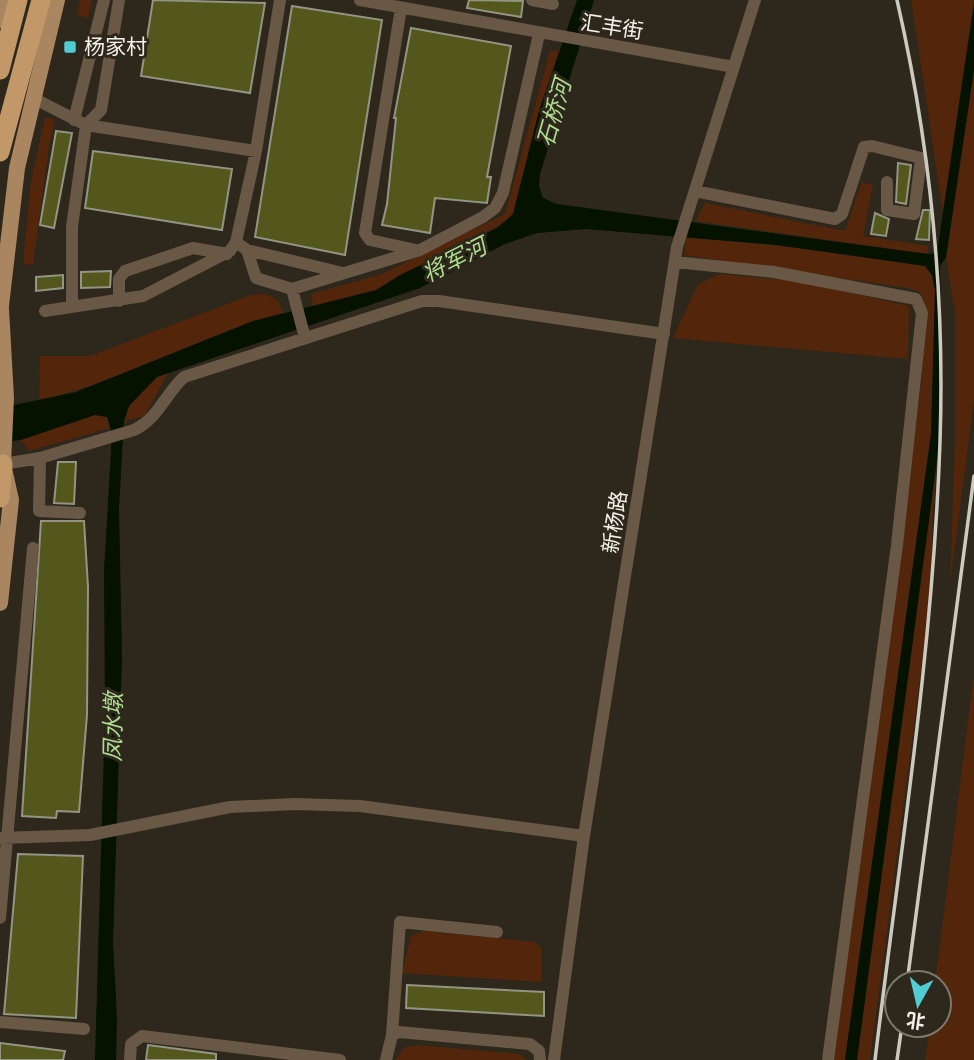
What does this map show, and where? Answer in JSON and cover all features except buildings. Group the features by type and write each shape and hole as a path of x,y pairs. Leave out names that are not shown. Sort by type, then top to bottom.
{"highway":[{"path":"0,70 18,0"},
{"path":"0,152 41,0"},
{"path":"0,498 3,462"}],"main road":[{"path":"0,20 5,0"},
{"path":"0,604 11,500 3,462 6,398 0,311 17,168 57,0"}],"street":[{"path":"72,307 72,227 80,123 104,0"},
{"path":"80,123 101,110 119,0"},
{"path":"280,0 241,246 256,278 292,289 420,250 495,208 503,193 539,34"},
{"name":"汇丰街","path":"360,0 734,67"},
{"path":"532,0 553,4"},
{"name":"新杨路","path":"554,1060 584,836 679,239 755,0"},
{"path":"396,5 365,233 370,240 420,250"},
{"path":"33,98 80,123 256,151"},
{"path":"695,191 835,219 842,214 864,148 872,145 921,158 914,214 887,210 887,182"},
{"path":"46,311 143,296 241,246 344,274"},
{"path":"119,301 119,279 125,271 193,248 227,254"},
{"path":"675,262 774,272 916,299 922,313 897,544 828,1060"},
{"path":"292,289 305,338"},
{"path":"3,462 40,458 134,430 146,424 159,411 169,390 184,377 407,305 439,301 664,334"},
{"path":"40,458 39,511 80,513"},
{"path":"0,919 4,838 33,548"},
{"path":"4,838 101,832 230,807 295,804 360,806 584,836"},
{"path":"386,1060 392,1035 400,922 497,932"},
{"path":"0,1022 84,1029"},
{"path":"392,1035 399,1032 530,1044 539,1051 540,1060"},
{"path":"130,1060 131,1044 142,1036 247,1054 340,1060"}],"shaded area":[{"path":"80,0 92,0 88,18 77,15"},
{"path":"911,0 974,0 943,212"},
{"path":"550,51 559,51 539,111 513,214 505,222 376,290 313,306 311,294 382,274 505,214"},
{"path":"974,70 974,400 950,584 955,442 955,312 946,258"},
{"path":"45,118 55,119 33,264 23,265 31,181"},
{"path":"862,182 873,185 863,236 928,246 928,254 696,221 705,203 845,231"},
{"path":"686,237 895,261 925,266 932,275 935,291 931,434 845,1060 834,1060 922,377 925,304 920,292 908,288 684,255"},
{"path":"720,274 803,282 909,306 908,359 673,338 698,284"},
{"path":"265,294 278,300 283,313 221,333 101,382 39,400 40,356 90,356 251,295"},
{"path":"169,372 144,416 124,421 141,391"},
{"path":"95,415 107,417 110,428 29,451 21,440"},
{"path":"939,441 932,522 932,588 870,1060 857,1060"},
{"path":"974,674 974,1060 925,1060 928,1039 953,1039 953,969 937,969"},
{"path":"424,931 535,942 542,948 541,982 402,973 411,936"},
{"path":"419,1045 519,1054 527,1060 395,1060 405,1047"}],"water":[{"path":"577,0 594,0 540,174 539,186 543,198 557,204 928,254 937,253 974,3 974,70 946,258 940,266 942,423 857,1060 845,1060 931,434 935,291 932,275 925,266 776,245 586,229 537,233 505,244 420,288 157,377 129,406 124,421 119,508 122,658 113,942 116,1060 95,1060 105,713 104,571 112,434 107,417 95,415 21,440 0,442 0,408 76,392 253,321 376,290 400,275 497,228 513,214 539,111"}],"railway":[{"path":"875,1060 923,674 940,442 940,331 933,220 918,109 897,0"},
{"path":"909,969 974,476"},
{"path":"897,1060 900,1039"}],"place":[{"name":"杨家村","path":"70,47"}],"water label":[{"name":"石桥河","path":"554,113"},
{"name":"将军河","path":"454,260"},
{"name":"凤水墩","path":"113,727"}]}
